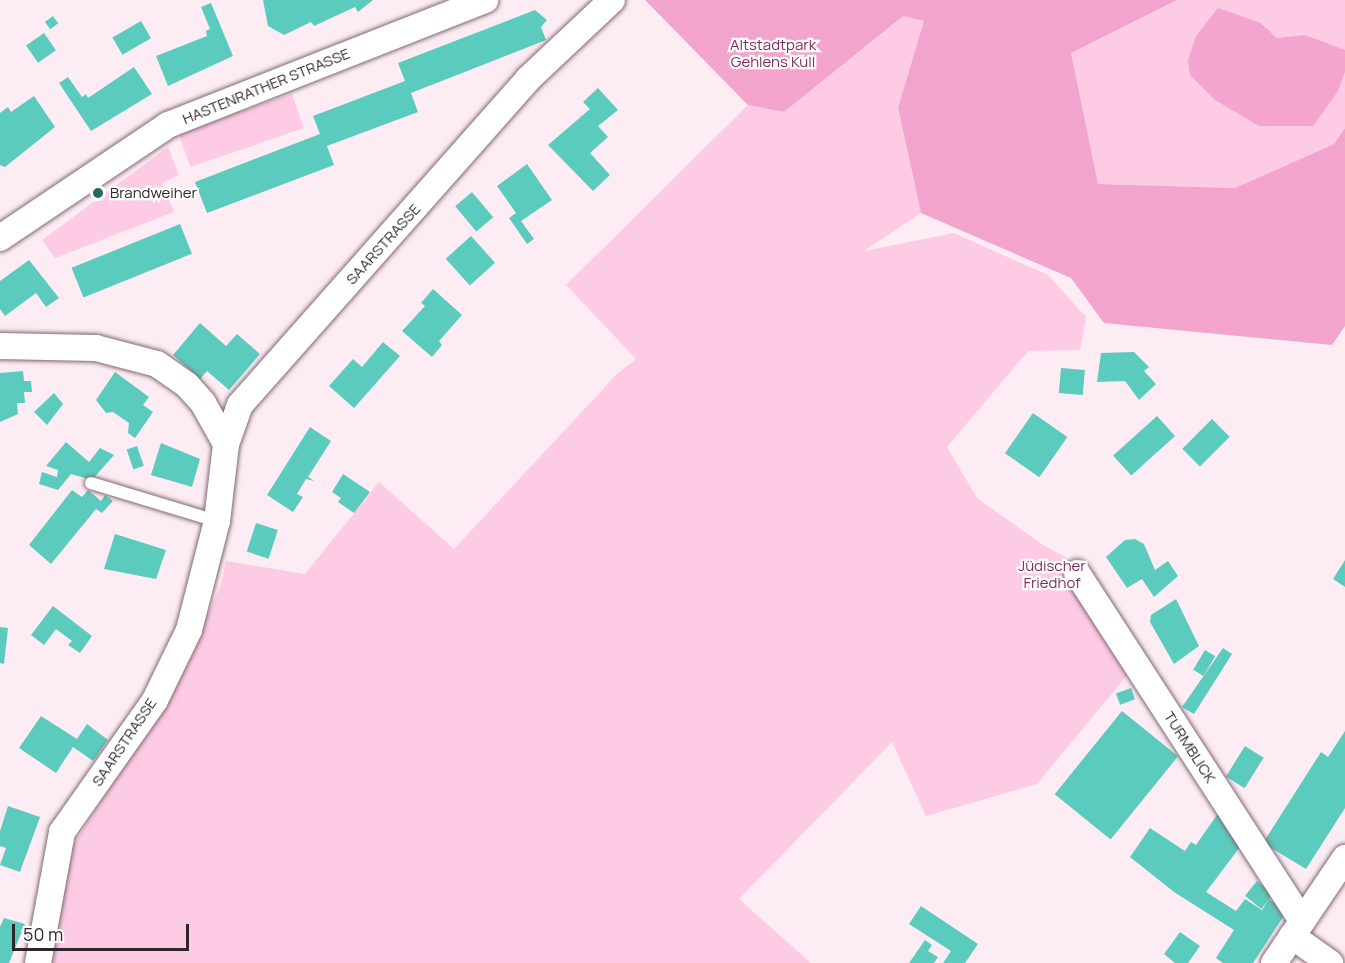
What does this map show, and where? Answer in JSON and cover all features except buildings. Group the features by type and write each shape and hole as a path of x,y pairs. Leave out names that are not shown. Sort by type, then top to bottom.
{"street":[{"name":"HASTENRATHER STRASSE","path":"0,238 168,125 485,0"},
{"name":"SAARSTRASSE","path":"38,963 62,832 155,700 189,630 217,521 226,444 240,405 528,79 612,0"},
{"path":"0,346 96,348 157,364 187,385 203,402 226,444"},
{"name":"TURMBLICK","path":"1077,573 1297,929"},
{"path":"1274,963 1345,858"},
{"path":"1297,929 1330,963"}],"lane":[{"path":"91,483 217,521"}],"green space":[{"name":"Altstadtpark Gehlens Kull","path":"645,0 1177,0 1071,53 1098,184 1235,188 1334,144 1345,128 1345,326 1332,345 1104,323 1071,278 921,213 898,108 924,21 903,16 784,112 748,105"},
{"path":"1177,0 1345,0 1345,50 1305,35 1277,38 1261,22 1210,21 1196,36 1338,91 1345,72 1345,128 1334,144 1235,188 1098,184 1071,53"},
{"name":"Jüdischer Friedhof","path":"903,16 925,21 898,108 921,213 864,251 954,233 1048,275 1086,317 1080,350 1028,351 947,447 977,498 1043,545 1072,561 1073,586 1128,674 1037,784 926,816 892,742 739,899 811,963 51,963 68,853 174,689 221,585 226,561 305,574 379,482 454,549 618,373 636,359 566,285 748,105 784,112"},
{"path":"292,94 304,128 190,167 179,133"},
{"path":"168,147 179,175 162,183 174,212 55,258 42,240"}],"shaded area":[{"path":"1218,8 1261,23 1277,38 1305,35 1345,50 1345,72 1338,91 1313,126 1259,126 1215,100 1190,75 1188,60 1196,36"}],"place":[{"name":"Brandweiher","path":"98,193"}]}
